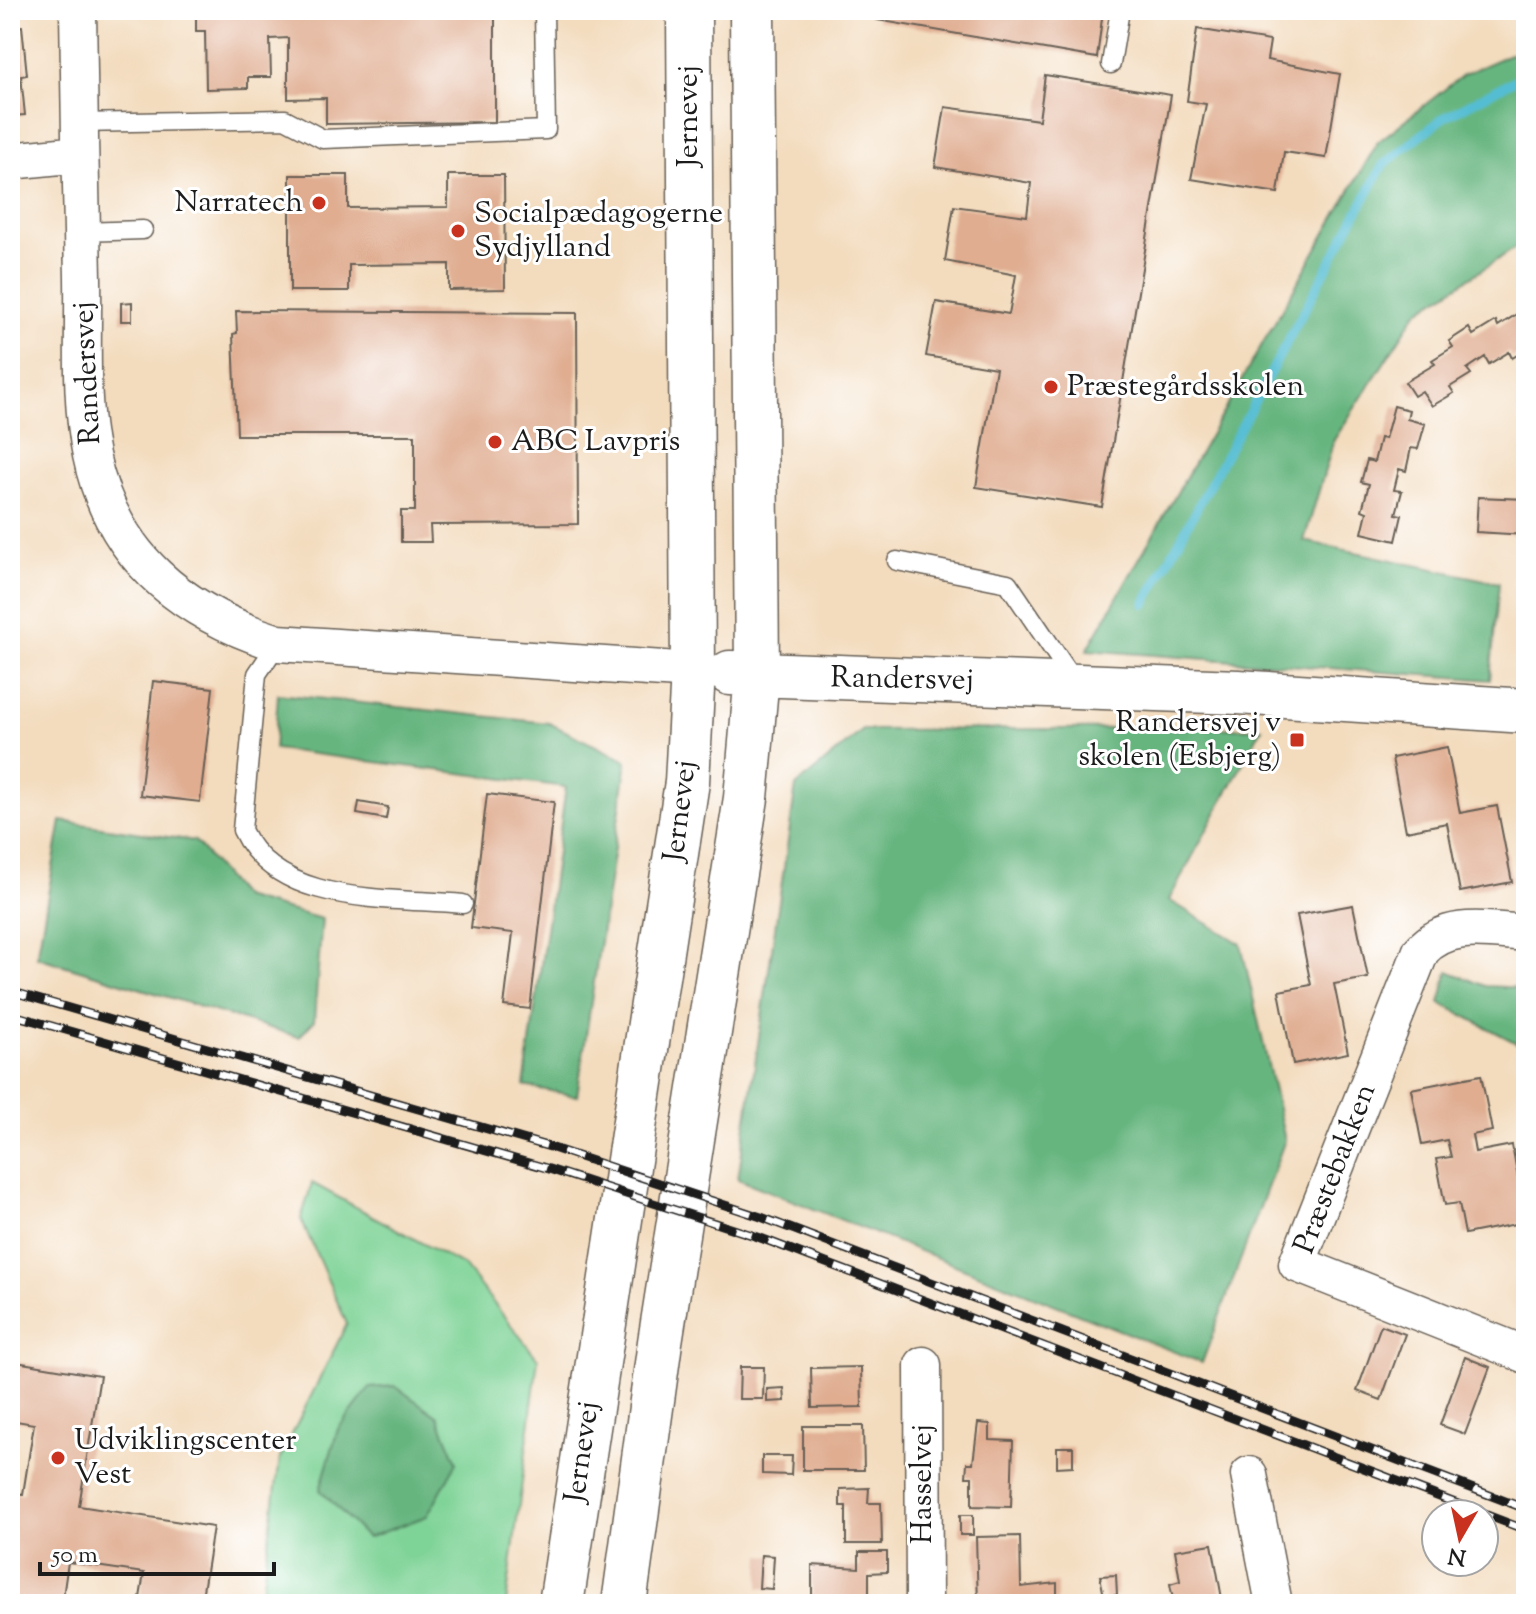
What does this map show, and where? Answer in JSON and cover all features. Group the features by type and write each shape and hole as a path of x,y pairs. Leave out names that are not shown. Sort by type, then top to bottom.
{"main road":[{"name":"Jernevej","path":"561,1604 687,782 693,671 689,10"},
{"name":"Jernevej","path":"624,1604 660,1342 746,798 757,675 752,10"},
{"path":"691,379 722,455 722,642 757,675"},
{"path":"693,671 728,710 710,879 720,967"},
{"name":"Randersvej","path":"693,671 1238,692 1526,711"}],"street":[{"name":"Randersvej","path":"78,10 82,232 91,454 105,500 126,541 156,577 192,607 233,629 278,643 693,671"},
{"path":"10,161 80,139"},
{"name":"Præstebakken","path":"1526,933 1460,929 1432,938 1421,951 1297,1264 1526,1355"},
{"name":"Hasselvej","path":"923,1365 924,1604"},
{"path":"1249,1475 1274,1604"}],"lane":[{"path":"80,139 285,119 323,139 546,130 544,10"},
{"path":"1111,64 1120,10"},
{"path":"82,232 143,230"},
{"path":"897,561 1008,583 1077,685"},
{"path":"278,643 257,674 242,830 251,849 267,866 289,881 349,893 463,904"}],"green space":[{"path":"1526,47 1526,241 1417,312 1334,440 1304,541 1499,583 1490,680 1087,650 1378,142 1464,74"},
{"path":"278,694 549,723 627,761 577,1096 524,1086 566,787 274,749"},
{"path":"1262,728 1169,900 1241,944 1285,1140 1202,1363 738,1179 796,786 863,730"},
{"path":"61,821 195,841 242,897 322,919 314,1021 299,1037 37,957"},
{"path":"1448,971 1485,986 1526,988 1526,1048 1440,1003"},
{"path":"312,1183 464,1266 538,1359 506,1604 260,1604 280,1458 347,1324 301,1219"},
{"path":"395,1386 438,1417 457,1462 427,1516 367,1538 320,1490 338,1429 370,1388"}],"building":[{"path":"196,10 495,10 495,122 326,124 326,98 288,99 288,38 270,39 271,77 248,77 248,88 206,89 205,31 196,31"},
{"path":"879,10 1103,10 1097,58 877,20"},
{"path":"22,26 27,75 21,76 25,115 10,116 10,27"},
{"path":"1197,29 1270,41 1267,60 1340,74 1326,158 1284,152 1278,193 1191,179 1206,104 1187,101"},
{"path":"1045,75 1171,95 1102,507 976,487 996,368 926,356 936,302 1009,314 1016,275 945,261 954,206 1027,216 1031,183 935,167 945,107 1039,120"},
{"path":"290,175 348,175 348,208 448,207 448,175 504,175 505,289 449,290 449,264 349,265 349,291 290,291"},
{"path":"132,302 132,321 121,321 121,303"},
{"path":"236,311 577,313 578,524 430,525 431,542 401,542 401,511 415,511 415,435 237,435 233,334 237,333"},
{"path":"1517,314 1526,329 1526,350 1512,358 1509,352 1489,364 1485,357 1467,369 1471,374 1450,387 1454,393 1432,406 1422,391 1414,396 1405,382 1435,364 1432,360 1453,347 1449,341 1469,328 1473,335 1496,321 1498,326"},
{"path":"1394,406 1409,410 1407,419 1425,424 1418,449 1411,448 1406,471 1399,469 1394,490 1402,491 1396,514 1402,515 1396,541 1362,533 1367,512 1362,510 1369,484 1361,482 1367,460 1374,462 1380,438 1385,439"},
{"path":"1478,497 1526,499 1526,535 1476,532"},
{"path":"153,681 213,688 200,802 140,795"},
{"path":"1447,747 1460,813 1497,806 1512,882 1460,892 1447,823 1406,831 1392,758"},
{"path":"487,794 554,802 530,1009 504,1006 513,933 471,928"},
{"path":"359,802 388,807 386,819 357,814"},
{"path":"1353,905 1368,978 1334,984 1348,1053 1293,1064 1279,991 1311,985 1297,915"},
{"path":"1481,1075 1492,1131 1472,1135 1475,1152 1512,1145 1526,1222 1465,1234 1459,1203 1445,1205 1436,1159 1451,1157 1447,1140 1422,1145 1411,1089"},
{"path":"1381,1325 1405,1334 1381,1400 1357,1391"},
{"path":"1465,1357 1490,1367 1465,1434 1440,1425"},
{"name":"Udviklingscenter Vest","path":"10,1361 100,1376 79,1506 213,1527 201,1604 139,1604 144,1573 68,1562 62,1604 10,1604 14,1552 10,1551 10,1492 23,1494 34,1424 10,1420"},
{"path":"740,1367 764,1367 763,1399 739,1399"},
{"path":"861,1367 862,1407 812,1408 811,1368"},
{"path":"784,1388 785,1401 767,1402 767,1389"},
{"path":"978,1423 990,1424 990,1440 1013,1441 1011,1507 972,1506 972,1477 966,1477 967,1463 973,1463"},
{"path":"803,1426 863,1426 864,1470 803,1470"},
{"path":"1057,1447 1073,1447 1073,1466 1057,1467"},
{"path":"762,1456 792,1456 791,1475 762,1474"},
{"path":"869,1488 868,1503 881,1503 882,1544 846,1544 846,1506 840,1506 840,1489"},
{"path":"960,1515 973,1515 973,1535 960,1535"},
{"path":"1020,1536 1021,1587 1057,1583 1057,1604 978,1604 976,1537"},
{"path":"1212,1544 1223,1604 1174,1604 1170,1584 1180,1581 1175,1550"},
{"path":"859,1552 887,1552 887,1572 869,1573 869,1604 812,1604 812,1565 859,1568"},
{"path":"761,1555 774,1556 772,1589 759,1588"},
{"path":"1116,1575 1117,1595 1114,1595 1114,1601 1105,1602 1100,1576"}],"waterway":[{"path":"1145,604 1383,165 1443,118 1526,74"}],"railway":[{"path":"10,991 550,1147 761,1217 1526,1509"},
{"path":"10,1014 546,1168 758,1237 1526,1530"}],"place":[{"name":"Narratech","path":"319,203"},
{"name":"Socialpædagogerne Sydjylland","path":"458,231"},
{"name":"Præstegårdsskolen","path":"1051,387"},
{"name":"ABC Lavpris","path":"495,442"},
{"name":"Randersvej v skolen (Esbjerg)","path":"1297,740"},
{"name":"Udviklingscenter Vest","path":"58,1458"}]}
